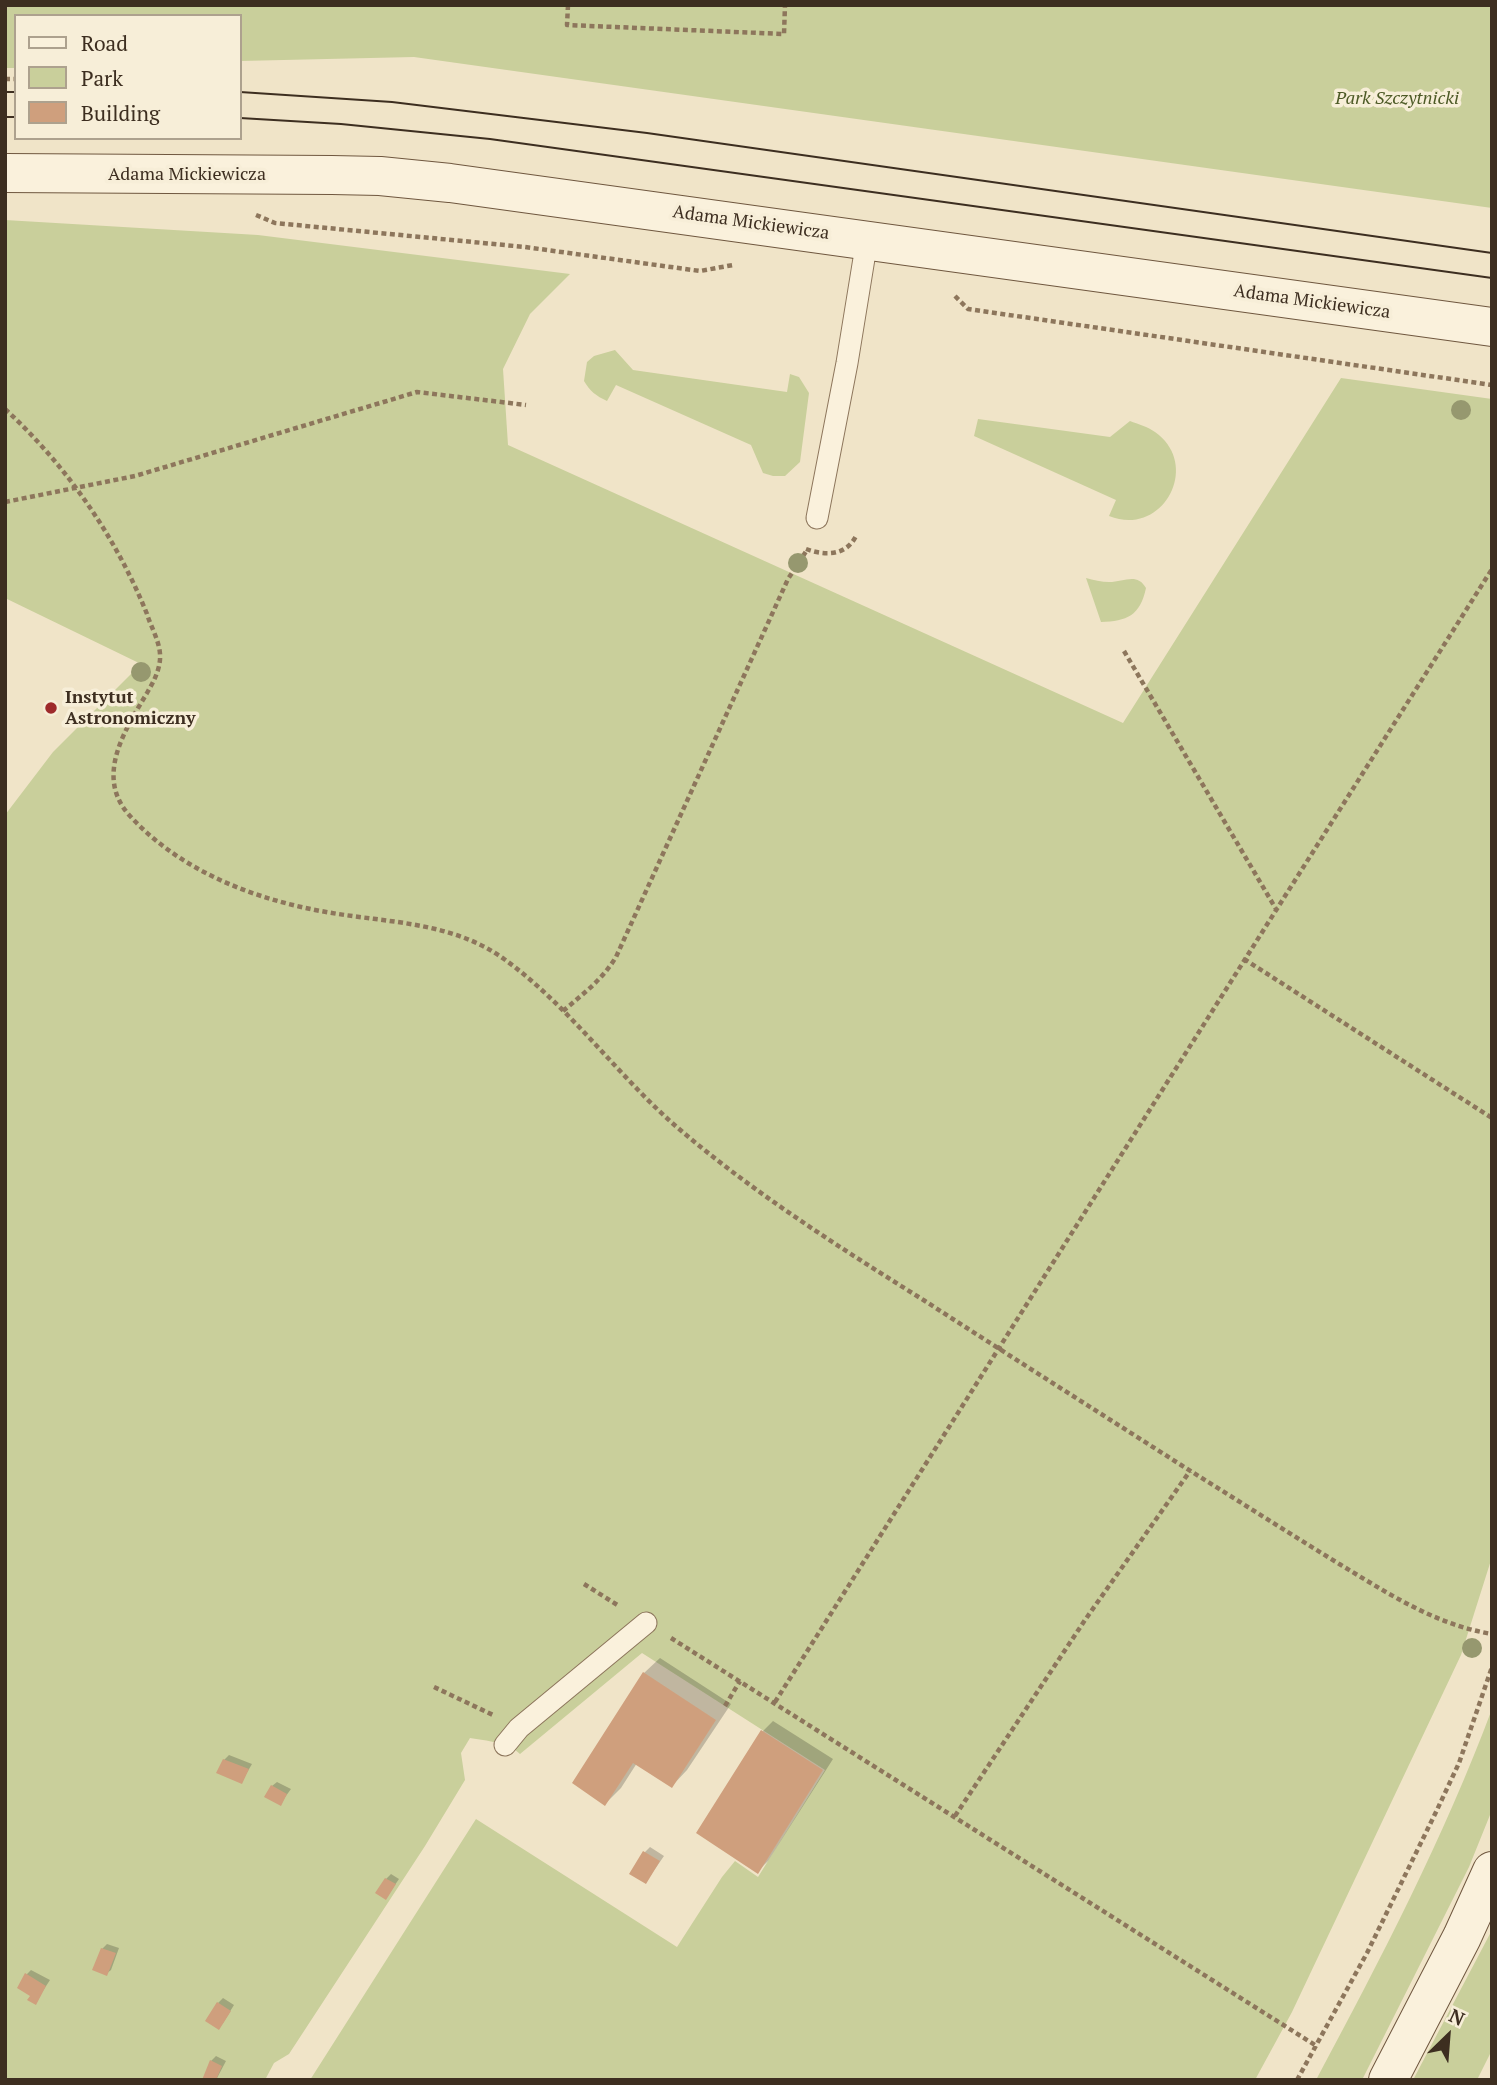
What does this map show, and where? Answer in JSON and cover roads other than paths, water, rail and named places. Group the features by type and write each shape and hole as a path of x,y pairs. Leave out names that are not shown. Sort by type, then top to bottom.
{"main road":[{"name":"Adama Mickiewicza","path":"5,173 380,176 525,192 1492,327"},
{"path":"1388,2080 1462,1937 1492,1871"}],"lane":[{"path":"817,518 854,327 867,240"},
{"path":"505,1745 519,1728 646,1623"}],"tram line":[{"path":"5,92 14,92"},
{"path":"242,92 392,102 647,133 1492,253"},
{"path":"5,117 14,117"},
{"path":"242,118 341,124 490,139 1492,278"}],"place":[{"name":"Instytut Astronomiczny","path":"51,708"}],"park label":[{"name":"Park Szczytnicki","path":"1397,99"}]}
